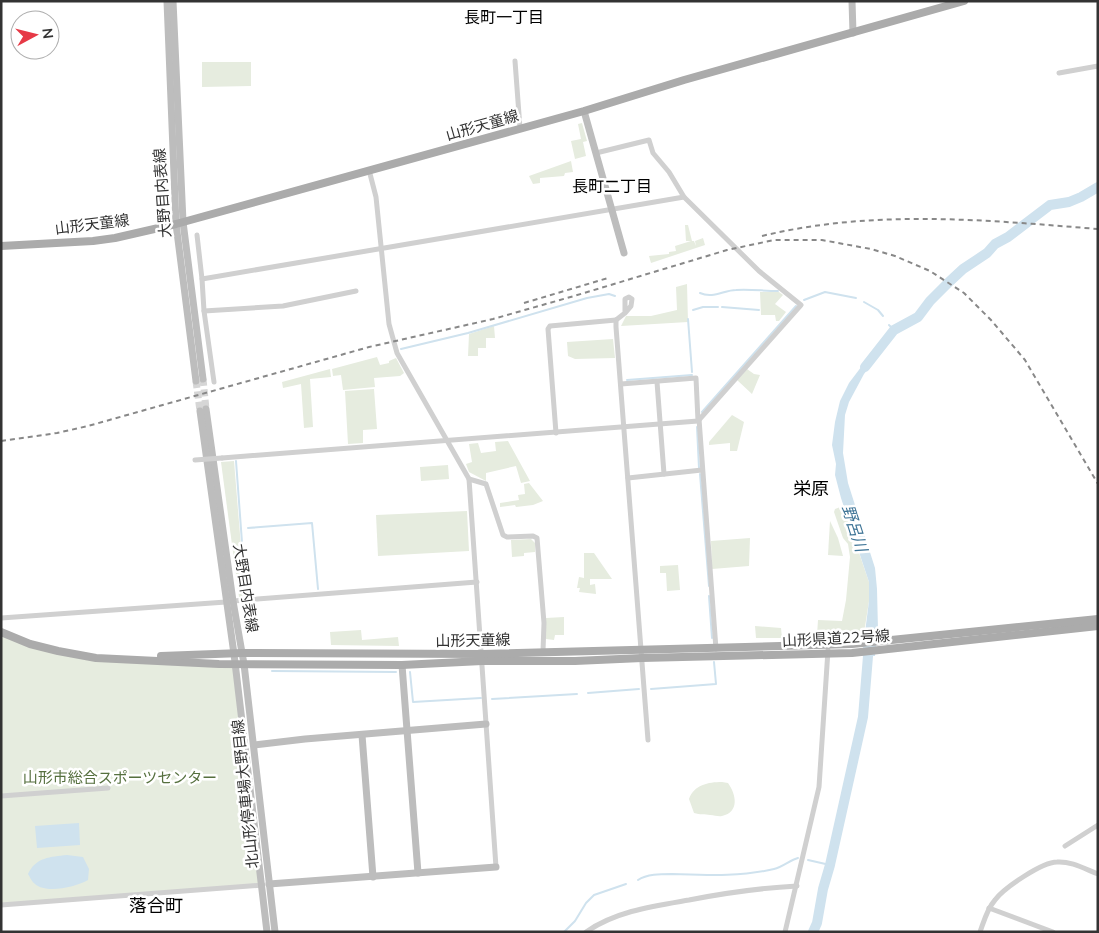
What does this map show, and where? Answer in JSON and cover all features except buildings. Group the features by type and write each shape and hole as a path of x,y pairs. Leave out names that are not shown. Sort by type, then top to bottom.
{"main road":[{"name":"大野目内表線","path":"167,1 180,223 200,380"},
{"name":"大野目内表線","path":"173,1 180,223"},
{"path":"852,1 853,33"},
{"name":"山形天童線","path":"1,246 93,241 115,238 180,223 584,111 684,80 964,1"},
{"path":"584,111 624,253"},
{"name":"大野目内表線","path":"203,410 238,653"},
{"name":"山形県道22号線","path":"575,661 642,654 828,649 852,644 887,642 1098,619"},
{"name":"山形県道22号線","path":"828,649 852,653 1098,626"},
{"name":"山形天童線","path":"1,632 30,644 82,657 239,664 402,665 543,651 642,654 716,649 828,649"},
{"name":"山形天童線","path":"119,659 238,653 575,661"},
{"name":"北山形停車場大野目線","path":"238,653 265,885 275,932"},
{"name":"北山形停車場大野目線","path":"239,664 254,745 267,932"},
{"path":"402,665 418,873"},
{"path":"254,745 486,724"},
{"path":"362,734 373,877"},
{"path":"265,885 496,867"}],"street":[{"path":"515,61 520,128"},
{"path":"1059,73 1098,66"},
{"path":"195,460 624,428 698,420 801,306 759,271 684,197 670,172 652,153 649,140 596,153"},
{"path":"369,170 376,197 389,324 397,354 469,479 496,867"},
{"path":"202,279 684,197"},
{"path":"197,235 204,311 214,382"},
{"path":"204,311 283,306 356,291"},
{"path":"556,433 548,329 550,326 616,320 625,313"},
{"path":"616,320 648,740"},
{"path":"621,384 696,378 716,649"},
{"path":"657,382 664,474"},
{"path":"628,478 702,470"},
{"path":"469,479 486,484 504,535 507,537 533,536 537,538 544,623 543,651"},
{"path":"1,618 477,582"},
{"path":"785,932 819,787 828,649"},
{"path":"1,796 108,788"},
{"path":"1064,846 1098,825"},
{"path":"980,932 989,908 996,898 1045,864 1051,862 1068,863 1098,874"},
{"path":"1,905 265,885"},
{"path":"586,932 603,922 648,907 762,888 797,886"},
{"path":"989,908 1053,932"}],"green space":[{"path":"202,62 251,62 251,86 202,87"},
{"path":"582,123 587,141 583,142 586,156 575,159 571,141 581,139 578,124"},
{"path":"571,161 573,172 565,173 564,176 540,178 540,183 533,184 529,176"},
{"path":"685,225 688,225 692,241 694,241 696,246 695,241 703,238 705,245 651,263 649,256 669,254 669,252 676,251 675,246 691,241 686,241"},
{"path":"687,284 688,322 621,326 626,316 651,316 677,310 676,287"},
{"path":"760,292 779,292 783,295 775,304 786,312 779,321 776,321 775,315 761,315"},
{"path":"494,326 495,338 486,338 486,348 478,348 478,356 468,356 469,334"},
{"path":"613,339 615,358 575,359 568,356 567,342"},
{"path":"377,357 380,365 389,363 389,361 396,358 404,373 400,376 374,378 375,387 343,390 341,375 333,376 332,369"},
{"path":"330,369 331,377 310,379 313,427 304,428 301,384 283,388 282,382"},
{"path":"747,369 754,374 760,375 752,394 737,380"},
{"path":"374,389 377,429 363,430 363,443 348,444 345,391"},
{"path":"732,415 744,422 737,451 730,451 730,443 709,445 709,442"},
{"path":"508,441 530,481 521,483 516,466 486,473 486,481 469,472 466,464 472,462 469,444 478,443 481,453 496,451 495,442"},
{"path":"234,461 245,596 239,597 221,462"},
{"path":"448,465 449,479 421,481 420,467"},
{"path":"529,483 543,501 533,505 500,507 500,503 519,500 518,495 525,494 524,484"},
{"path":"843,506 869,582 869,601 864,633 817,635 818,620 842,621 850,557 848,544 843,538 834,512 835,509"},
{"path":"467,511 469,551 378,556 376,515"},
{"path":"830,521 838,538 843,556 828,555"},
{"path":"750,538 749,566 712,569 711,541"},
{"path":"531,539 535,543 535,552 524,553 524,556 512,557 511,540"},
{"path":"584,553 594,553 612,579 590,579 590,585 595,584 596,594 579,592 580,588 577,588 579,577 584,578"},
{"path":"678,565 680,590 667,591 666,573 660,573 660,566"},
{"path":"564,617 564,635 555,635 554,640 546,639 546,618"},
{"path":"755,626 781,628 782,638 756,638"},
{"path":"361,630 362,640 398,637 399,646 331,645 330,632"},
{"name":"山形市総合スポーツセンター","path":"1,632 82,657 235,664 261,885 1,905"},
{"path":"728,783 733,792 735,802 732,811 721,816 694,813 689,799 694,790 702,785"}],"water":[{"path":"871,354 875,360 864,374 849,402 845,415 843,453 848,483 875,568 877,589 878,630 875,656 862,656 869,601 869,582 841,498 835,475 836,464 832,445 840,401 849,383"},
{"path":"79,823 80,845 37,848 35,826"},
{"path":"67,855 83,857 89,869 88,880 69,887 53,889 40,887 33,882 28,874 35,864 44,859"}],"waterway":[{"name":"野呂川","path":"865,367 894,330 918,317 930,301 949,282 963,269 987,253 995,244 1008,237 1050,205 1069,202 1098,187"},
{"path":"700,293 714,295 732,290 778,291"},
{"path":"804,300 825,292 856,298"},
{"path":"401,349 468,333 587,298 609,294 615,296"},
{"path":"864,302 878,310 883,316"},
{"path":"702,412 796,306"},
{"path":"693,310 703,307 718,307"},
{"path":"722,307 759,310"},
{"path":"688,319 692,372"},
{"name":"野呂川","path":"889,325 894,330"},
{"path":"627,380 692,375"},
{"path":"697,427 699,468"},
{"path":"236,461 245,583"},
{"path":"700,474 709,586"},
{"path":"248,528 312,523 318,589"},
{"path":"709,596 712,638"},
{"name":"野呂川","path":"813,932 817,923 823,889 863,717 869,644"},
{"path":"651,689 716,684 714,662"},
{"path":"272,671 396,672"},
{"path":"410,672 413,702 481,698"},
{"path":"588,693 639,689"},
{"path":"492,699 577,694"},
{"path":"638,880 658,874 723,875 761,872 777,868 798,858"},
{"path":"808,860 830,865"},
{"path":"564,932 575,921 586,903 594,895 626,884"}],"tunnel":[{"path":"203,379 206,409"},
{"path":"196,381 200,411"}],"railway":[{"path":"762,236 846,222 930,219 1014,222 1098,229"},
{"path":"1,441 57,433 88,426 369,347 493,319 727,250 774,240 822,240 871,249 895,256 930,271 964,293 991,320 1025,360 1098,484"},
{"path":"524,303 608,278"}],"district":[{"name":"長町一丁目","path":"504,17"},
{"name":"長町二丁目","path":"612,186"},
{"name":"栄原","path":"811,488"},
{"name":"落合町","path":"156,905"}]}
